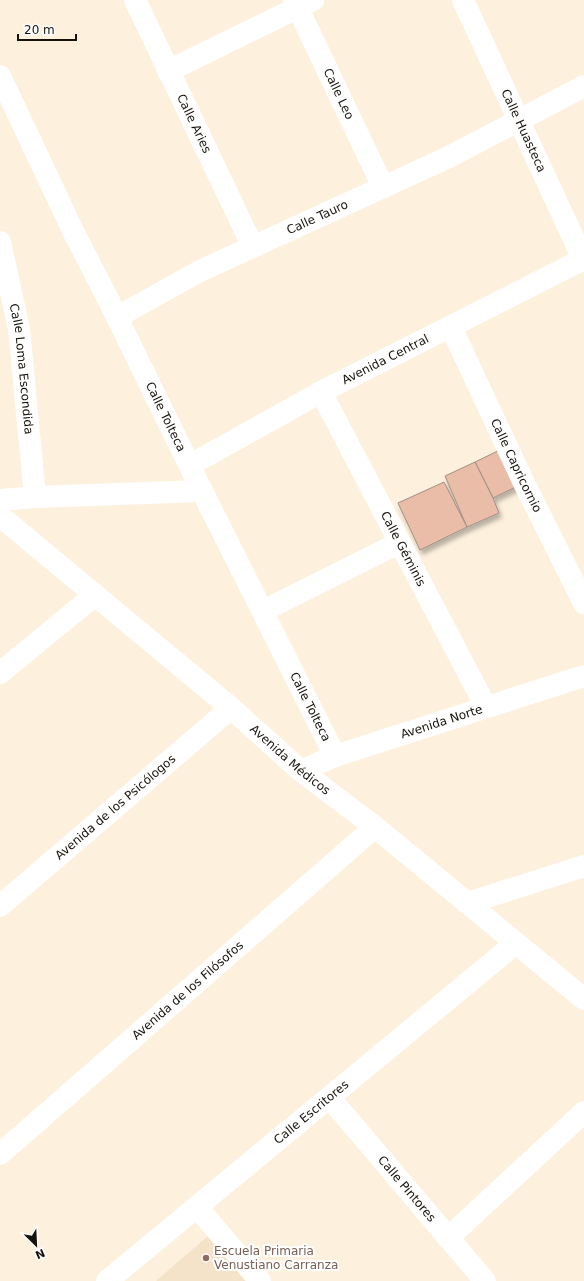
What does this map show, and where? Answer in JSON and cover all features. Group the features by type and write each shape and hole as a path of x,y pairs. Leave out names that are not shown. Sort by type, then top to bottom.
{"street":[{"name":"Calle Aries","path":"135,0 253,247"},
{"name":"Calle Huasteca","path":"463,0 584,260"},
{"path":"168,71 302,3"},
{"name":"Calle Leo","path":"302,3 383,187"},
{"name":"Calle Tolteca","path":"0,76 73,231 335,756"},
{"name":"Calle Tauro","path":"117,317 200,271 448,157 584,86"},
{"name":"Calle Loma Escondida","path":"0,242 19,329 35,497"},
{"name":"Avenida Central","path":"190,465 321,392 584,260"},
{"name":"Calle Capricornio","path":"451,327 524,483 584,603"},
{"name":"Calle Géminis","path":"321,392 486,707"},
{"path":"0,500 35,497 202,491"},
{"name":"Avenida Médicos","path":"0,516 232,708 301,771 375,827 584,999"},
{"path":"263,611 399,543"},
{"path":"0,673 95,595"},
{"name":"Avenida Norte","path":"301,771 335,756 584,676"},
{"name":"Avenida de los Psicólogos","path":"0,906 232,708"},
{"name":"Avenida de los Filósofos","path":"0,1154 375,827"},
{"path":"468,903 584,866"},
{"name":"Calle Escritores","path":"107,1281 516,943"},
{"name":"Calle Pintores","path":"330,1098 484,1281"},
{"path":"448,1238 584,1112"},
{"path":"197,1207 260,1281"}],"shaded area":[{"name":"Escuela Primaria Venustiano Carranza","path":"209,1235 249,1281 156,1281"}],"building":[{"path":"506,447 524,483 493,498 475,462"},
{"path":"475,462 499,513 467,527 445,476"},
{"path":"444,482 467,527 420,550 398,503"}],"place":[{"name":"Escuela Primaria Venustiano Carranza","path":"206,1258"}]}
